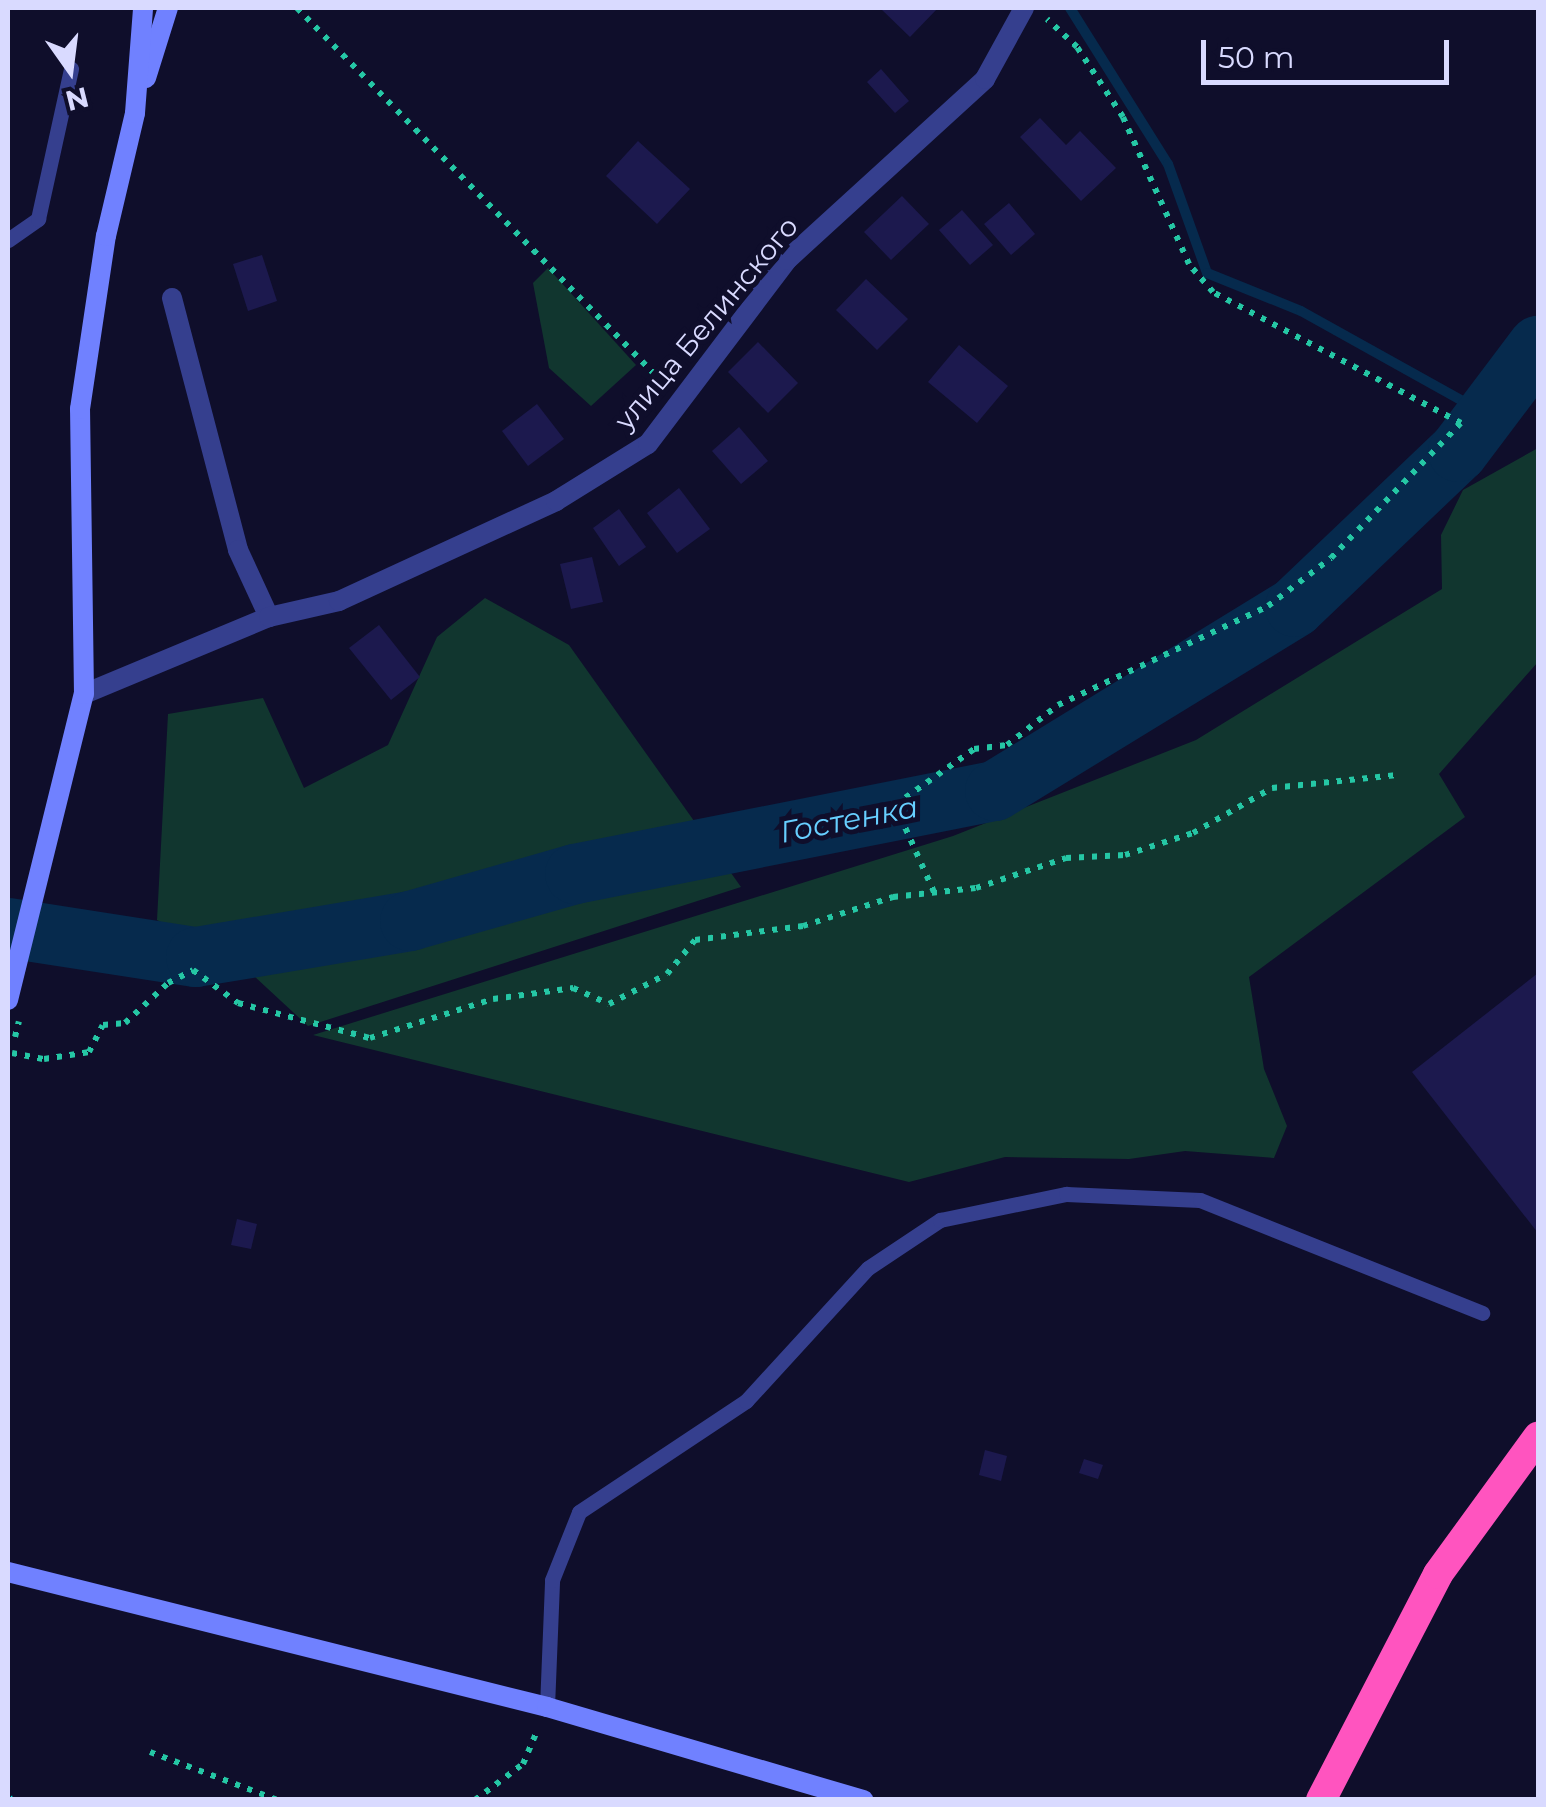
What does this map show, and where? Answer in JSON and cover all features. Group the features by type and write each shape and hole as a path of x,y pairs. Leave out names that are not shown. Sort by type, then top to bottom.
{"highway":[{"path":"1321,1800 1438,1574 1538,1437"}],"main road":[{"path":"135,113 143,8"},
{"path":"8,1000 61,804 84,694 80,409 106,236 135,113 168,8"},
{"path":"8,1572 546,1707 864,1800"}],"street":[{"name":"улица Белинского","path":"84,694 269,617 339,601 556,502 648,444 683,403 711,354 788,260 985,80 1024,8"},
{"path":"172,298 238,550 269,617"}],"lane":[{"path":"8,240 38,219 72,69"},
{"path":"546,1707 552,1580 578,1512 746,1401 868,1268 940,1220 1066,1194 1200,1200 1482,1313"}],"path":[{"path":"297,8 683,403"},
{"path":"934,892 904,834 895,805 974,749 1007,745 1058,705 1268,606 1331,558 1462,423 1213,292 1189,264 1124,117 1077,47 1035,8"},
{"path":"12,1053 44,1059 89,1052 103,1025 124,1023 168,983 193,970 238,1003 370,1038 493,999 573,988 609,1004 668,974 696,940 803,926 893,897 976,888 1066,858 1125,855 1193,833 1272,788 1398,775"},
{"path":"475,1800 523,1764 546,1707"},
{"path":"150,1752 278,1800"}],"green space":[{"path":"548,268 636,365 591,406 549,368 533,283"},
{"path":"1538,448 1538,662 1439,774 1465,817 1249,977 1264,1069 1287,1126 1274,1158 1185,1151 1129,1159 1005,1157 909,1182 313,1035 953,836 1196,740 1442,589 1441,535 1463,490"},
{"path":"485,598 569,645 741,887 308,1026 242,965 157,920 168,714 263,698 304,788 388,745 437,637"}],"building":[{"path":"880,8 938,8 910,37"},
{"path":"881,69 909,101 895,113 867,82"},
{"path":"1040,118 1066,145 1080,131 1116,168 1081,201 1020,137"},
{"path":"638,141 690,189 657,224 606,176"},
{"path":"902,196 929,224 891,260 864,232"},
{"path":"1009,203 1035,234 1011,255 984,224"},
{"path":"962,210 993,245 970,265 939,230"},
{"path":"262,255 277,301 248,311 233,264"},
{"path":"866,279 908,319 877,350 836,310"},
{"path":"758,342 798,383 768,413 728,372"},
{"path":"959,345 1008,386 977,423 928,382"},
{"path":"537,404 564,439 528,466 502,431"},
{"path":"739,427 768,461 741,484 712,451"},
{"path":"679,488 710,529 677,553 647,513"},
{"path":"619,509 646,547 619,566 593,528"},
{"path":"592,557 603,602 571,609 560,564"},
{"path":"379,625 420,677 391,700 349,648"},
{"path":"1538,973 1538,1233 1412,1072"},
{"path":"237,1219 257,1224 251,1249 231,1245"},
{"path":"985,1450 1007,1456 1001,1481 979,1475"},
{"path":"1084,1459 1103,1465 1098,1479 1079,1473"}],"waterway":[{"path":"1070,8 1168,164 1207,273 1301,311 1486,414"},
{"name":"Гостенка","path":"8,928 196,957 410,921 575,874 995,791 1295,607 1458,452 1538,346"}]}
